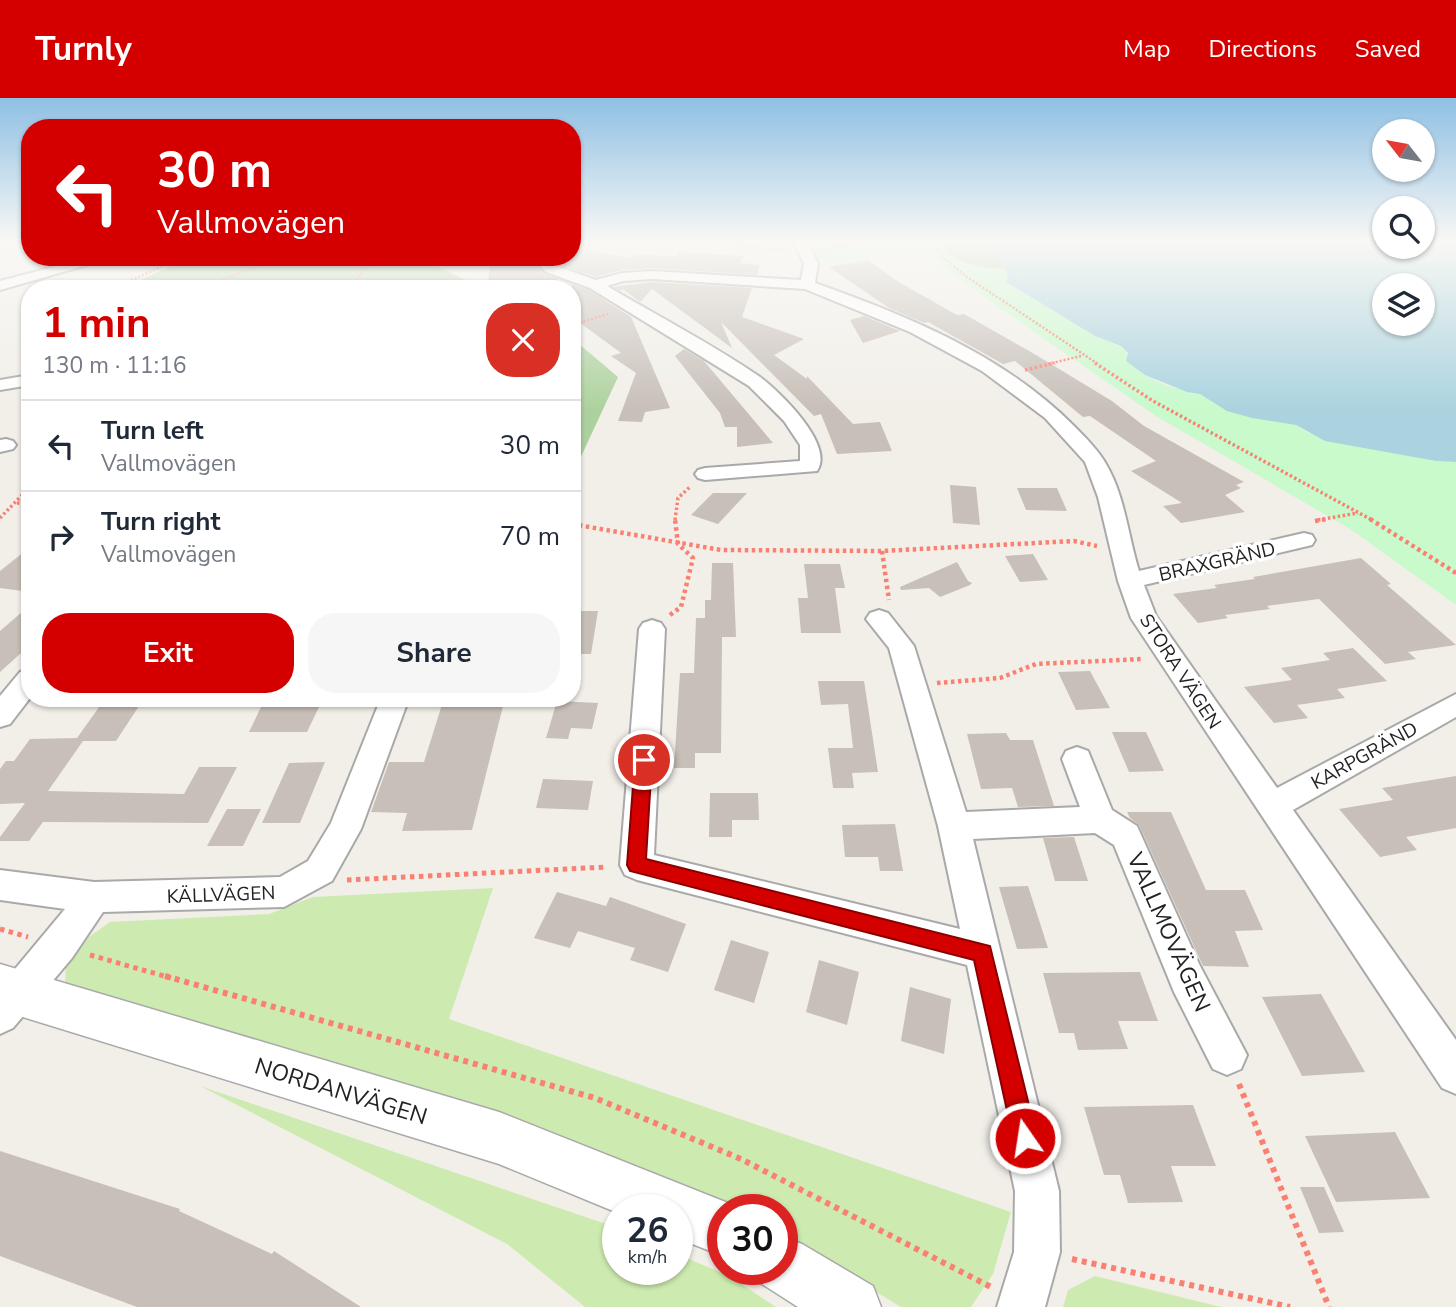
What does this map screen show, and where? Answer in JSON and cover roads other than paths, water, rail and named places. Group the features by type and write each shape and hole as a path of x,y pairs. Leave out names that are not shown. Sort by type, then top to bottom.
{"street":[{"path":"618,298 755,382 791,416 810,445 810,467 705,474"},
{"name":"STORA VÄGEN","path":"845,298 869,307 1032,396 1062,423 1096,462 1109,491 1130,581 1144,618 1456,1073"},
{"path":"0,385 21,382"},
{"name":"BRAXGRÄND","path":"1130,581 1304,540"},
{"path":"879,619 901,646 954,826 1037,1191 1037,1251 1021,1307"},
{"path":"652,629 637,865 983,953"},
{"path":"0,716 21,690"},
{"name":"KARPGRÄND","path":"1272,806 1456,704"},
{"name":"KÄLLVÄGEN","path":"0,885 94,897 284,892 320,871 345,829 392,707"},
{"path":"954,826 1100,820 1077,759"},
{"name":"VALLMOVÄGEN","path":"1100,820 1126,836 1187,979 1227,1055"},
{"path":"6,998 59,946 94,897"},
{"name":"NORDANVÄGEN","path":"6,998 499,1139 639,1194"},
{"path":"798,1274 852,1307"}],"water":[{"path":"1033,298 1372,298 1372,336 1435,336 1435,298 1456,298 1456,462 1436,461 1325,441 1296,425 1227,411 1200,394 1187,392 1145,375 1126,361 1128,353 1121,346 1095,336"}]}
